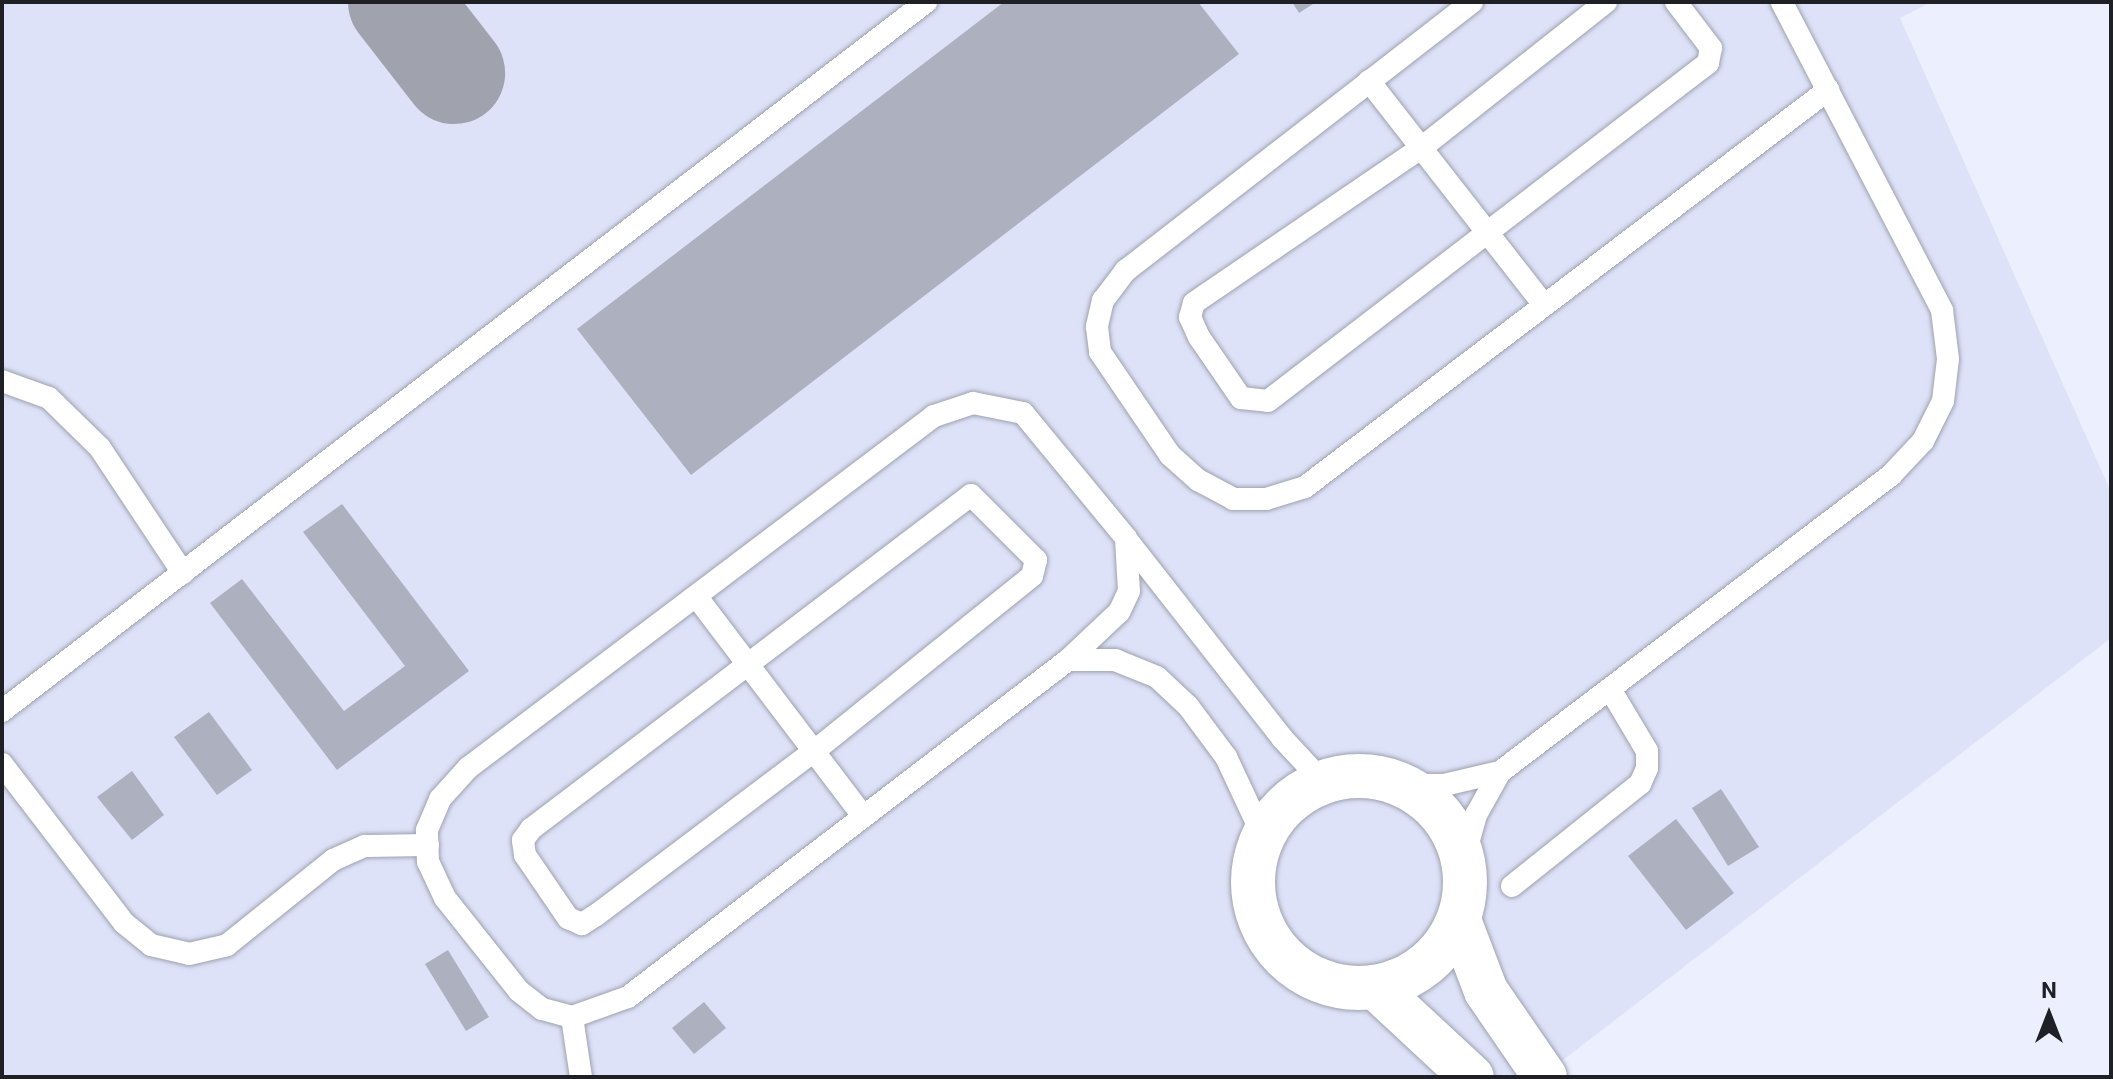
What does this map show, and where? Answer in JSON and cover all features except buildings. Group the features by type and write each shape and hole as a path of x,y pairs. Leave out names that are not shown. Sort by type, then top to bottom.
{"street":[{"path":"1358,775 1402,785 1426,799 1450,825 1464,858 1466,894 1459,920 1436,957 1408,977 1375,987 1341,987 1308,975 1281,955 1261,926 1253,893 1254,858 1263,836 1292,799 1323,782 1358,775"},
{"path":"1459,920 1486,991 1545,1077"},
{"path":"1375,987 1472,1077"}],"lane":[{"path":"2,711 926,2"},
{"path":"1472,2 1126,270 1103,300 1097,327 1100,352 1170,455 1198,480 1233,499 1266,499 1305,487 1828,90"},
{"path":"1606,2 1421,148 1194,303 1190,317 1199,337 1241,398 1268,401 1708,63 1711,48 1676,2"},
{"path":"1464,858 1476,815 1500,772 1891,475 1923,441 1943,401 1948,359 1942,310 1782,2"},
{"path":"1369,81 1544,305"},
{"path":"2,381 49,398 100,448 183,573"},
{"path":"1126,538 1129,591 1119,612 1068,660 628,997 572,1017 542,1009 519,991 445,898 428,862 427,830 440,799 468,768 934,416 973,403 1023,413 1126,538 1282,738 1323,782"},
{"path":"971,495 982,502 1036,560 1032,576 814,751 596,915 582,924 568,918 525,855 523,840 531,829 748,665 960,499 971,495"},
{"path":"696,596 863,816"},
{"path":"1068,660 1115,660 1157,677 1178,696 1226,757 1263,836"},
{"path":"1512,886 1640,784 1647,768 1647,751 1610,689"},
{"path":"2,764 124,923 151,945 189,954 227,945 333,860 365,846 428,845"},
{"path":"1402,785 1444,785 1500,772"},
{"path":"572,1017 581,1077"}],"shaded area":[{"path":"2,2 1931,2 1900,18 2111,492 2111,638 1541,1077 2,1077"}],"taxiway":[{"path":"399,2 454,73"}]}
